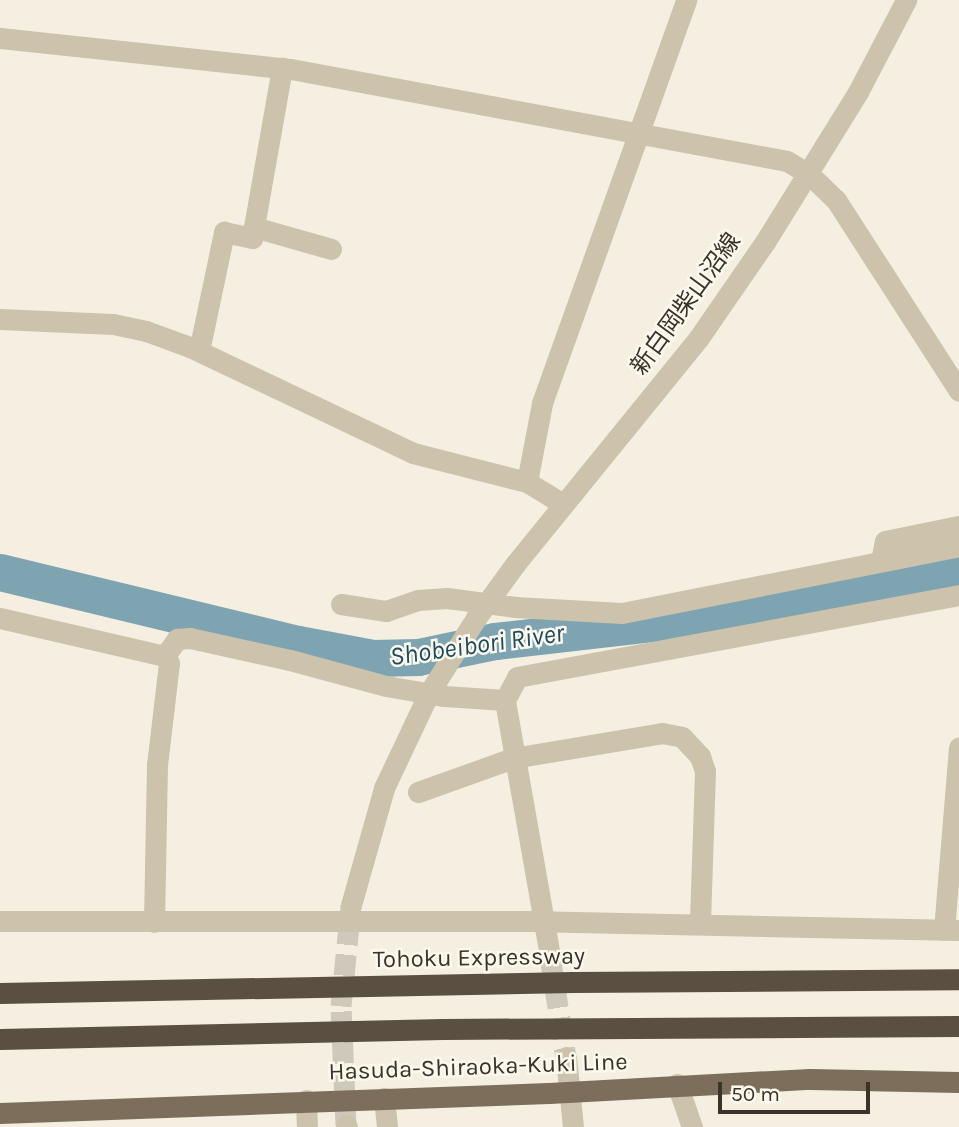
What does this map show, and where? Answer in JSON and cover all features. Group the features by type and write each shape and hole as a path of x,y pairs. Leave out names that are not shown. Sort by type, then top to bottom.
{"highway":[{"name":"Tohoku Expressway","path":"0,993 573,982 959,979"},
{"path":"0,1038 443,1029 959,1026"}],"main road":[{"name":"Hasuda-Shiraoka-Kuki Line","path":"0,1113 810,1079 959,1082"}],"street":[{"path":"527,482 542,403 686,0"},
{"name":"新白岡柴山沼線","path":"433,686 482,610 563,504 698,339 809,174 858,92 906,0"},
{"path":"0,38 282,68 786,161 809,174 836,200 959,391"},
{"path":"200,351 224,232 252,238 282,68"},
{"path":"254,227 331,249"},
{"path":"0,319 113,324 146,331 200,351 412,453 527,482 563,504"},
{"path":"881,561 885,541 959,526"},
{"path":"341,604 386,611 418,600 482,610 622,613 959,547"},
{"path":"550,956 546,922 513,758 505,699 517,677 959,595"},
{"path":"0,618 165,656 169,663 157,765 154,922"},
{"path":"165,656 177,639 190,638 505,699"},
{"path":"351,905 384,788 433,686"},
{"path":"418,792 513,758 662,733 682,737 700,756 705,771 700,923"},
{"path":"0,920 700,923 952,930 959,748"},
{"path":"566,1057 573,1127"},
{"path":"677,1084 692,1127"},
{"path":"384,1098 387,1127"},
{"path":"306,1100 307,1127"}],"waterway":[{"name":"Shobeibori River","path":"0,572 298,644 373,658 418,657 495,641 689,619 959,570"}],"tunnel":[{"path":"346,1125 341,1006 351,905"},
{"path":"550,956 566,1057"}]}
